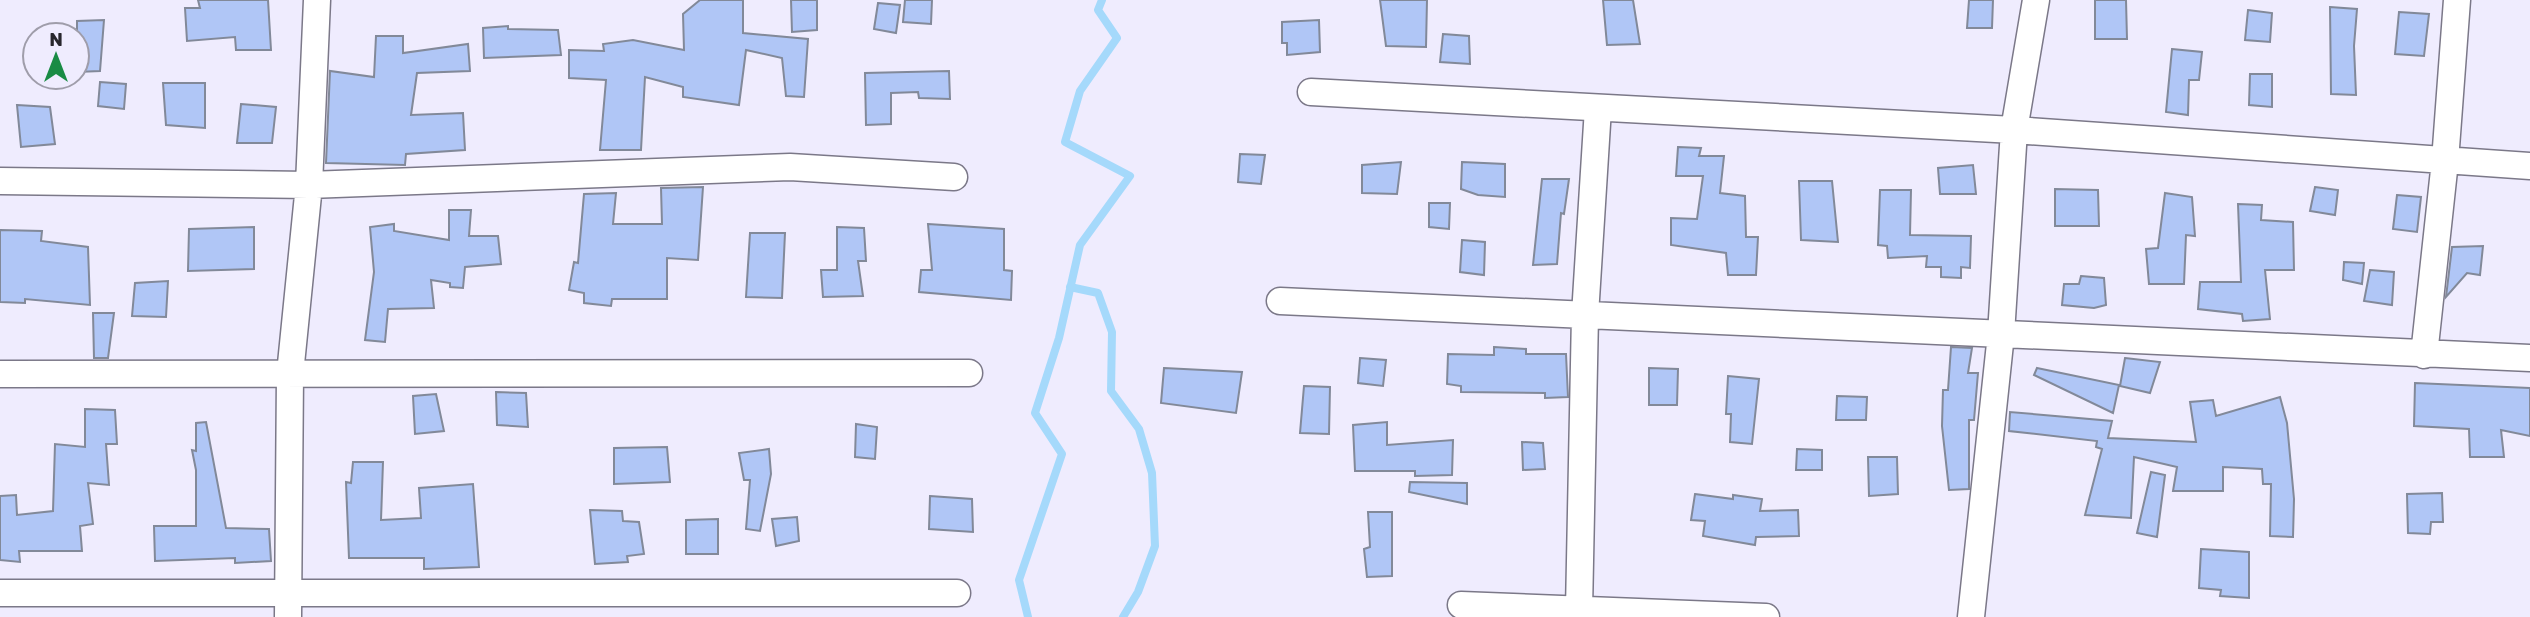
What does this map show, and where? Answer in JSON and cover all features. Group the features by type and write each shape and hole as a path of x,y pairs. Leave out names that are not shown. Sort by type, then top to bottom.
{"street":[{"path":"287,605 290,374 309,186 317,0"},
{"path":"1971,617 2001,334 2014,130 2036,0"},
{"path":"2424,355 2445,161 2456,0"},
{"path":"1311,92 2014,130 2530,166"},
{"path":"1579,610 1585,315 1598,108"},
{"path":"0,181 309,186 790,167 954,177"},
{"path":"1280,301 2530,358"},
{"path":"0,374 969,373"},
{"path":"0,593 287,605 957,593"},
{"path":"1461,605 1766,617"}],"building":[{"path":"198,0 268,0 271,50 236,50 235,37 187,41 185,8 200,8"},
{"path":"700,0 743,0 743,33 808,39 804,97 786,96 782,58 746,50 739,105 683,97 683,87 645,77 641,150 600,150 606,80 569,78 569,50 604,51 603,44 633,40 684,50 683,14"},
{"path":"791,0 817,0 817,30 792,32"},
{"path":"905,0 932,0 931,24 903,22"},
{"path":"1380,0 1427,0 1426,47 1386,46"},
{"path":"1603,0 1633,0 1640,44 1607,45"},
{"path":"1969,0 1993,0 1992,28 1967,28"},
{"path":"2095,0 2126,0 2127,39 2095,39"},
{"path":"878,3 900,5 896,33 874,29"},
{"path":"2330,7 2357,9 2354,46 2356,95 2331,94"},
{"path":"2248,10 2272,13 2270,42 2245,40"},
{"path":"2399,12 2429,14 2424,56 2395,54"},
{"path":"104,20 100,71 91,71 91,21 77,21"},
{"path":"1319,20 1320,52 1287,55 1287,43 1282,43 1282,22"},
{"path":"508,26 508,29 558,30 561,55 484,58 483,28"},
{"path":"1443,34 1469,36 1470,64 1440,62"},
{"path":"376,36 403,36 403,53 468,44 470,71 417,73 411,115 463,113 465,150 406,154 405,165 326,163 330,71 374,77"},
{"path":"2172,49 2202,52 2199,80 2189,80 2188,115 2166,112"},
{"path":"949,71 950,99 919,98 918,92 891,93 891,124 866,125 865,73"},
{"path":"2250,74 2272,74 2272,107 2249,105"},
{"path":"100,82 126,84 124,109 98,106"},
{"path":"163,83 205,83 205,128 166,125"},
{"path":"241,104 276,107 272,143 237,143"},
{"path":"17,105 50,107 55,144 21,147"},
{"path":"1678,147 1701,148 1699,156 1724,156 1720,193 1745,196 1746,237 1758,237 1756,275 1728,275 1726,253 1671,245 1671,218 1697,219 1703,176 1676,176"},
{"path":"1240,154 1265,155 1261,184 1238,182"},
{"path":"1401,162 1397,194 1362,193 1362,165"},
{"path":"1462,162 1505,164 1505,197 1478,195 1461,189"},
{"path":"1973,165 1976,194 1940,194 1938,168"},
{"path":"1542,179 1569,179 1564,214 1561,213 1557,264 1533,265"},
{"path":"1799,181 1832,181 1838,242 1801,240"},
{"path":"703,187 698,260 667,258 667,299 612,299 611,306 584,303 584,293 569,290 574,262 578,263 584,194 616,193 613,224 662,224 661,188"},
{"path":"2315,187 2338,190 2335,215 2310,211"},
{"path":"2055,189 2098,190 2099,226 2055,226"},
{"path":"1880,190 1911,190 1910,235 1971,236 1970,268 1961,267 1961,278 1941,277 1941,267 1926,267 1927,256 1888,258 1887,246 1878,245"},
{"path":"2165,193 2192,197 2195,236 2186,235 2184,284 2149,284 2146,249 2158,248"},
{"path":"2397,195 2421,197 2417,232 2393,229"},
{"path":"1429,203 1450,203 1449,229 1429,227"},
{"path":"2238,204 2262,205 2261,220 2293,222 2294,270 2265,270 2270,319 2243,321 2242,314 2198,309 2200,282 2241,282"},
{"path":"449,210 471,210 469,236 498,236 501,264 465,267 463,288 450,287 450,283 431,280 434,308 388,309 385,342 365,340 374,272 370,227 394,224 394,231 449,240"},
{"path":"928,224 1004,229 1004,270 1012,271 1011,300 919,292 921,270 932,270"},
{"path":"254,227 254,269 188,271 189,229"},
{"path":"837,227 864,228 866,261 858,261 863,296 823,297 821,270 837,270"},
{"path":"0,230 42,231 41,241 88,247 90,305 25,299 25,303 0,302"},
{"path":"750,233 785,233 782,298 746,297"},
{"path":"1462,240 1485,242 1484,275 1460,272"},
{"path":"2483,246 2480,275 2467,273 2446,297 2452,247"},
{"path":"2344,262 2364,263 2362,284 2343,280"},
{"path":"2370,270 2394,272 2392,305 2364,301"},
{"path":"2081,276 2104,278 2106,305 2094,308 2062,305 2064,284 2079,284"},
{"path":"168,281 166,317 132,316 135,283"},
{"path":"93,313 114,313 108,358 94,358"},
{"path":"1494,347 1526,349 1526,354 1566,354 1568,397 1545,398 1545,393 1461,392 1461,386 1447,384 1448,354 1494,355"},
{"path":"1951,347 1972,348 1968,373 1978,373 1974,420 1969,420 1969,489 1949,490 1942,426 1943,390 1948,390"},
{"path":"1360,358 1386,360 1383,386 1358,383"},
{"path":"2125,358 2160,362 2150,393 2120,386"},
{"path":"1164,368 1242,372 1236,413 1161,403"},
{"path":"1649,368 1678,369 1677,405 1649,405"},
{"path":"2037,368 2119,385 2113,413 2034,375"},
{"path":"1728,376 1759,379 1752,444 1730,442 1731,414 1726,414"},
{"path":"2415,383 2530,388 2530,436 2501,430 2504,457 2470,457 2469,429 2414,426"},
{"path":"1304,386 1330,387 1329,434 1300,433"},
{"path":"496,392 526,393 528,427 497,425"},
{"path":"436,394 444,431 415,434 413,396"},
{"path":"1837,396 1867,397 1866,420 1836,420"},
{"path":"2280,397 2287,423 2294,499 2293,537 2270,536 2271,484 2263,484 2262,469 2223,467 2223,491 2173,491 2177,467 2134,457 2131,518 2085,515 2102,449 2096,447 2097,441 2009,431 2010,412 2112,421 2108,438 2196,442 2190,402 2213,400 2216,416"},
{"path":"85,409 115,410 117,444 106,444 109,485 88,483 93,524 80,526 82,551 19,551 20,562 0,560 0,496 16,495 17,515 53,511 55,444 85,447"},
{"path":"206,422 226,528 269,529 271,561 235,563 235,558 155,561 154,526 196,526 196,470 192,450 196,451 196,423"},
{"path":"1387,422 1387,445 1453,440 1452,475 1415,476 1415,471 1355,471 1353,425"},
{"path":"856,424 877,427 875,459 855,457"},
{"path":"1522,442 1543,443 1545,469 1523,470"},
{"path":"667,447 670,482 614,484 614,448"},
{"path":"769,449 771,474 760,531 746,529 750,480 744,480 739,453"},
{"path":"1797,449 1822,450 1822,470 1796,470"},
{"path":"1868,457 1897,457 1898,494 1869,496"},
{"path":"353,462 383,462 381,520 421,518 419,488 473,484 479,567 424,569 424,558 349,558 346,482 351,483"},
{"path":"2151,472 2165,475 2157,537 2137,533"},
{"path":"1410,482 1467,483 1467,504 1409,492"},
{"path":"2442,493 2443,522 2431,522 2430,534 2408,533 2407,494"},
{"path":"1695,494 1733,499 1733,495 1762,499 1760,511 1798,510 1799,536 1756,537 1755,545 1703,536 1705,521 1691,520"},
{"path":"930,496 972,499 973,532 929,529"},
{"path":"590,510 622,511 623,521 639,522 644,554 627,556 628,562 595,564"},
{"path":"1368,512 1392,512 1392,576 1367,577 1364,549 1370,547"},
{"path":"797,517 799,541 776,546 772,519"},
{"path":"718,519 718,554 686,554 686,520"},
{"path":"2201,549 2249,552 2249,598 2220,596 2221,590 2199,588"}],"waterway":[{"path":"1028,617 1019,580 1062,454 1035,413 1059,338 1080,245 1130,176 1065,142 1080,91 1117,38 1098,10 1102,0"},
{"path":"1070,287 1098,293 1112,332 1111,391 1139,429 1152,473 1155,546 1138,592 1123,617"}]}
